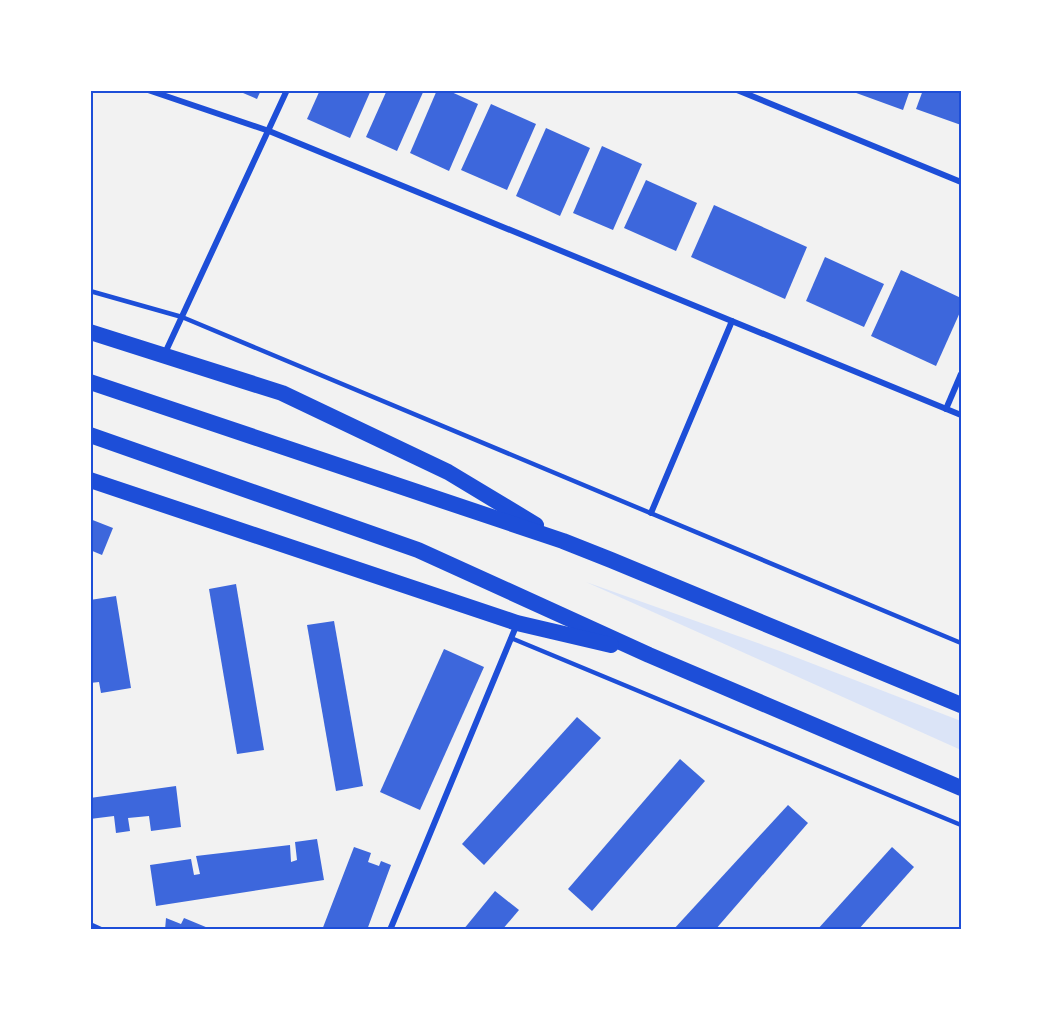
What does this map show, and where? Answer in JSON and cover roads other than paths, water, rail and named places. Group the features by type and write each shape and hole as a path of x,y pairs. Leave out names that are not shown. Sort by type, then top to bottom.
{"highway":[{"path":"90,332 282,393 448,472 563,541"},
{"path":"90,382 563,541 961,705"},
{"path":"90,435 418,549 649,655 961,788"},
{"path":"90,480 514,631 649,655"}],"street":[{"path":"148,90 269,131 961,415"},
{"path":"164,355 287,90"},
{"path":"737,90 961,182"},
{"path":"651,513 732,321"},
{"path":"946,409 961,374"},
{"path":"390,930 514,631"},
{"path":"90,925 101,930"}],"lane":[{"path":"90,291 182,317 961,643"},
{"path":"514,631 961,825"}]}
